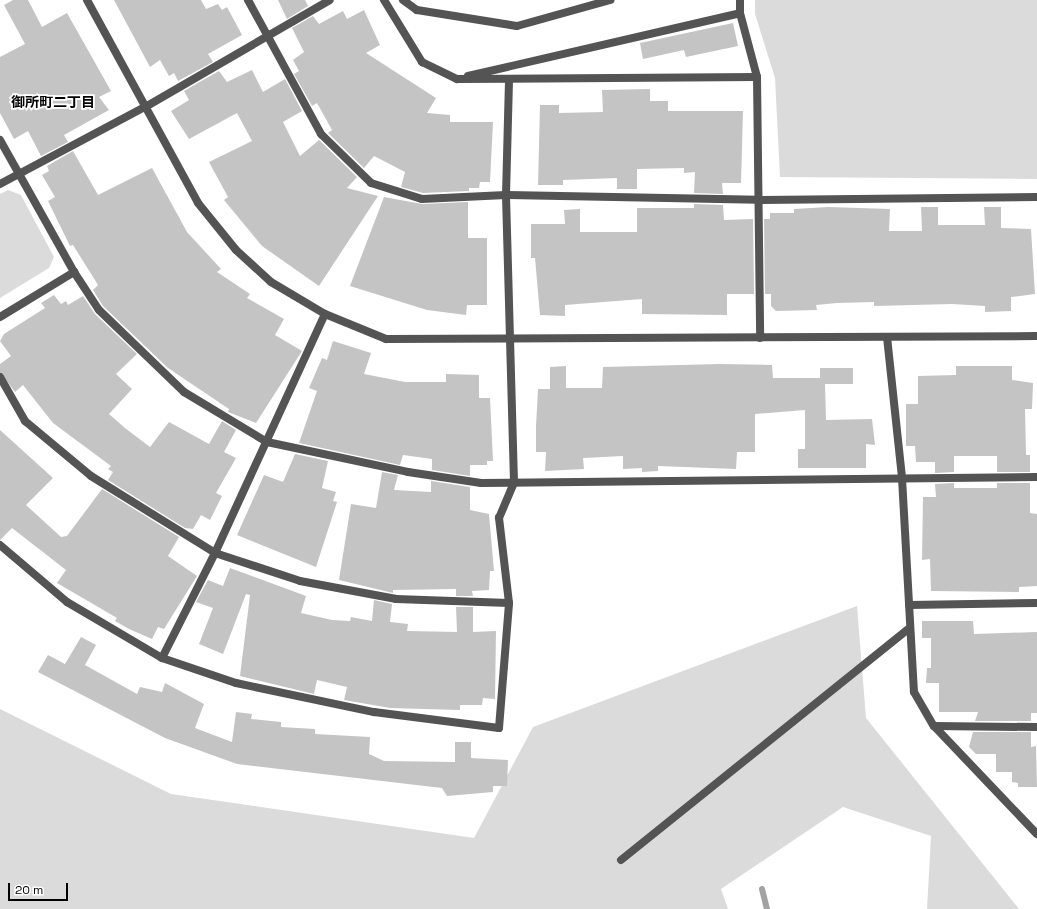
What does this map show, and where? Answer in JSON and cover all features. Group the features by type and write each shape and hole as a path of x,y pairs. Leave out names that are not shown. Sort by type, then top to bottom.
{"street":[{"path":"87,0 147,106 198,203 236,250 271,282 325,314 386,339 508,341 1037,336"},
{"path":"248,0 321,134 371,183 422,199 506,195 758,200 1037,197"},
{"path":"0,184 147,106 330,0"},
{"path":"384,0 422,62 457,79 509,80 757,77"},
{"path":"403,0 417,10 516,26 610,0"},
{"path":"740,0 740,13 757,77 760,338"},
{"path":"457,79 740,13"},
{"path":"0,545 67,602 162,658 236,683 374,712 499,728 509,603 499,518 514,482 508,341 506,195 509,80"},
{"path":"0,140 74,272 99,310 184,392 267,442 408,472 480,483 1037,477"},
{"path":"0,317 74,272"},
{"path":"162,658 215,553 325,314"},
{"path":"887,337 902,478 909,605 908,629 914,692 934,726 1037,834"},
{"path":"0,377 26,421 91,476 215,553 300,581 396,599 509,603"},
{"path":"909,605 1037,603"},
{"path":"621,860 908,629"},
{"path":"934,726 1037,726"}],"shaded area":[{"path":"755,0 1037,0 1037,179 780,177 775,78 755,14"},
{"path":"8,190 21,195 54,257 49,268 0,298 0,194"},
{"path":"857,606 866,718 1019,909 927,909 931,836 843,807 721,889 728,909 0,909 0,709 171,794 474,838 533,727"}],"building":[{"path":"13,0 28,0 42,27 67,13 111,91 99,97 109,110 64,135 68,142 41,156 28,131 14,139 0,113 0,57 25,44 4,5"},
{"path":"114,0 201,0 206,9 218,4 222,10 227,7 242,35 208,54 213,62 178,81 174,73 169,76 160,60 150,67"},
{"path":"278,0 305,0 308,6 287,19"},
{"path":"364,10 380,45 366,53 436,98 427,113 450,115 450,122 493,122 490,182 480,182 479,188 469,188 469,191 423,193 401,187 405,172 374,156 364,168 328,133 332,130 317,103 312,106 294,74 299,71 293,60 304,52 292,28 313,16 319,24 343,11 347,19"},
{"path":"733,23 738,46 686,57 684,50 643,59 640,43"},
{"path":"252,70 263,92 285,79 302,111 283,122 300,156 319,140 357,177 347,188 378,196 319,286 262,246 224,200 228,197 209,162 252,141 237,113 189,139 171,111 189,100 184,91 219,71 227,82"},
{"path":"650,89 650,101 668,101 668,111 743,111 741,183 722,183 723,194 694,193 695,172 684,173 684,168 637,169 637,189 617,189 617,178 563,180 563,185 538,185 540,105 559,105 559,113 603,112 602,90"},
{"path":"73,151 98,195 152,168 187,232 221,269 217,272 250,294 247,298 284,319 275,335 302,351 256,423 228,412 229,409 168,368 103,306 93,290 98,285 73,245 70,246 48,201 55,197 42,175 49,171 47,166"},
{"path":"384,197 422,204 468,202 468,238 487,238 487,305 467,305 466,315 427,310 350,286"},
{"path":"694,204 723,205 724,220 753,219 754,294 727,294 727,315 642,314 642,299 565,305 565,316 540,315 535,258 531,258 531,224 565,224 564,210 580,209 580,232 637,232 637,208 694,208"},
{"path":"828,207 890,209 889,231 922,231 921,207 938,207 938,225 985,225 984,207 1001,207 1001,228 1031,229 1035,294 1011,297 1011,311 985,312 985,306 952,304 874,306 874,302 816,305 817,310 776,311 771,306 771,294 765,294 764,219 770,219 770,213 794,213 794,209"},
{"path":"54,295 61,304 66,301 68,305 83,296 95,314 137,354 116,374 132,389 109,414 150,447 169,422 209,444 222,421 236,430 224,452 236,458 216,493 222,496 210,520 201,515 193,529 185,528 108,480 113,472 108,469 111,466 53,423 23,385 15,392 0,372 0,364 11,356 0,341 4,334 45,308 41,303"},
{"path":"333,341 371,353 364,374 405,382 446,382 446,374 479,375 479,398 490,398 493,461 487,461 487,465 470,465 470,476 432,470 432,459 403,455 400,465 299,443 317,391 309,388 322,358 327,360"},
{"path":"720,364 772,365 773,378 820,378 820,368 853,368 853,384 825,384 826,420 872,419 875,445 866,444 866,468 798,468 798,449 805,449 805,410 755,414 755,452 737,452 736,469 658,466 658,471 642,472 642,468 623,469 623,456 583,458 584,469 545,471 546,452 536,452 536,426 538,389 550,389 550,367 566,366 566,388 602,388 603,367"},
{"path":"956,366 1012,366 1012,380 1033,383 1032,409 1025,409 1026,455 1030,455 1030,472 997,472 997,456 954,456 954,472 935,473 935,462 916,462 915,446 906,446 906,404 918,404 918,376 956,375"},
{"path":"0,430 53,478 26,505 61,537 67,536 102,489 179,537 168,556 197,576 164,629 158,627 152,639 115,621 117,618 57,583 66,570 12,528 0,540"},
{"path":"295,454 328,461 322,488 336,492 333,501 337,502 316,567 237,535 264,475 283,482"},
{"path":"382,472 398,475 394,490 431,492 431,481 470,487 470,510 489,514 494,571 490,571 489,590 472,591 473,596 456,596 456,589 393,590 393,593 339,580 351,504 376,508"},
{"path":"954,483 954,488 997,488 997,483 1030,483 1030,513 1037,514 1037,586 1019,587 1019,592 931,591 930,559 922,560 923,497 936,497 935,484"},
{"path":"230,568 306,596 301,613 332,620 350,621 351,617 372,621 374,600 392,604 390,622 408,624 407,631 457,632 456,607 473,607 473,632 496,631 495,699 483,698 482,705 460,705 460,710 390,708 344,700 347,687 317,680 314,694 240,676 250,595 246,594 223,654 199,644 213,608 196,602 208,580 223,586"},
{"path":"922,621 973,621 974,634 1037,632 1037,713 1031,713 1031,721 975,721 978,712 939,712 939,683 926,683 927,668 931,668 931,638 922,638"},
{"path":"81,637 96,645 85,665 137,694 140,687 162,692 165,683 204,704 195,728 232,742 236,712 252,714 251,719 281,722 281,727 315,729 315,734 370,737 369,754 384,761 455,762 455,742 471,742 471,758 508,760 507,786 493,786 493,792 447,796 442,788 237,764 165,738 38,672 48,655 65,664"},
{"path":"973,732 1031,732 1031,747 1036,746 1037,787 1018,787 1018,783 1012,782 1012,772 996,772 996,754 976,754 969,747"}],"waterway":[{"path":"762,889 767,909"}],"district":[{"name":"御所町二丁目","path":"53,102"}]}
